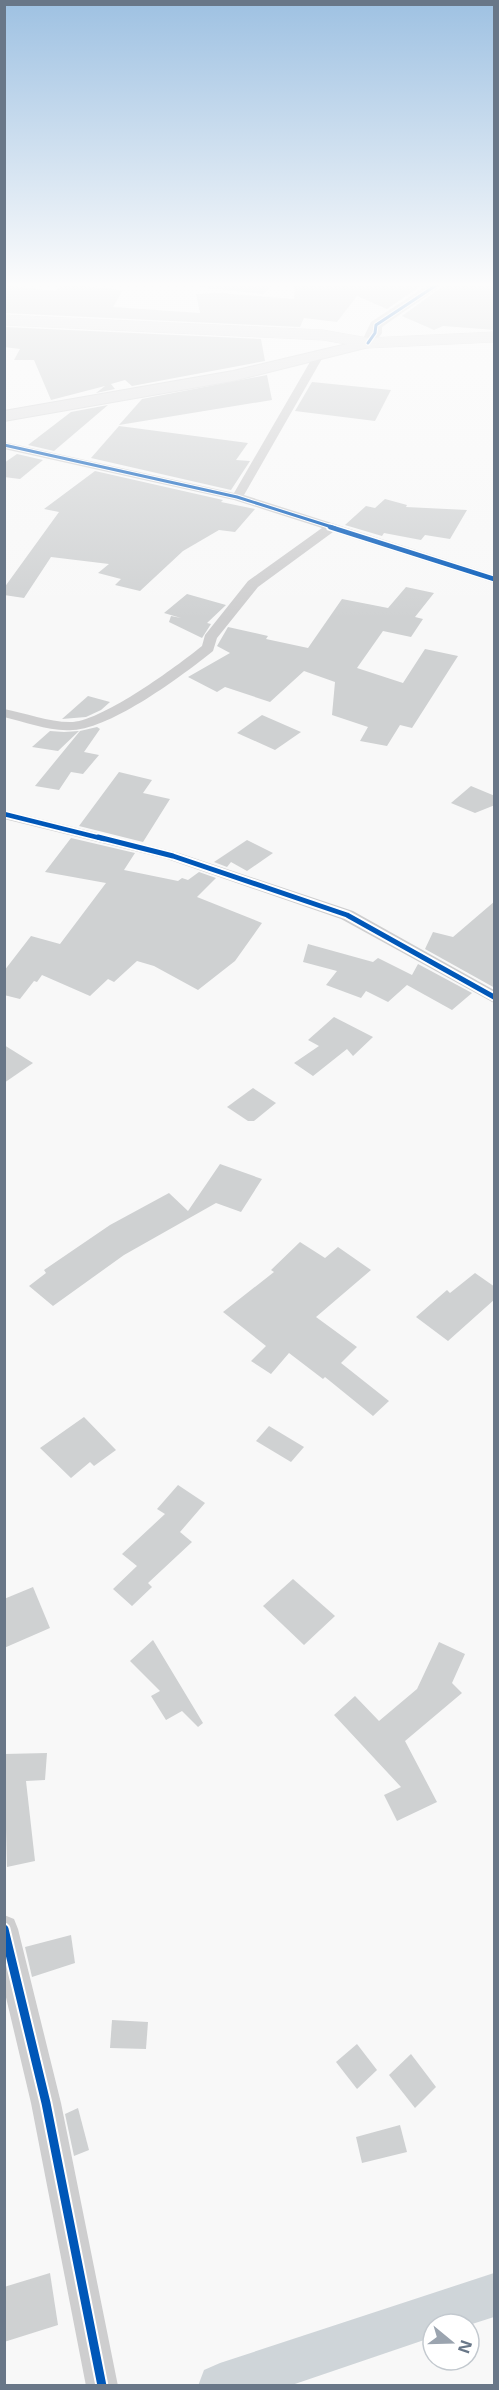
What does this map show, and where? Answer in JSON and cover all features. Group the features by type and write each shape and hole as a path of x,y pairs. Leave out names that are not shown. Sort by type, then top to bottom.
{"main road":[{"path":"4,416 124,396"}],"street":[{"path":"237,497 296,396"},
{"path":"4,445 237,497 495,579"},
{"path":"4,713 75,727 95,720 192,663 208,648 210,638 253,584 333,526"},
{"path":"4,814 173,856 347,915 495,997"},
{"path":"4,1929 46,2103 102,2385"}],"building":[{"path":"49,396 68,396 51,400"},
{"path":"160,396 271,396 272,400 119,425 142,399"},
{"path":"304,396 388,396 375,421 295,411"},
{"path":"108,405 54,451 28,445 71,412"},
{"path":"119,426 248,443 236,460 250,461 231,490 91,458"},
{"path":"17,454 43,460 20,479 4,477 4,463"},
{"path":"95,471 255,509 235,532 219,530 183,551 140,591 115,585 121,579 98,573 109,564 51,557 24,598 4,595 4,588 59,512 44,509"},
{"path":"385,499 407,505 406,507 467,510 450,539 425,535 421,540 384,533 382,536 345,525 366,506 375,508"},
{"path":"406,587 434,593 415,617 423,619 411,637 383,631 357,668 403,683 425,649 458,656 412,728 400,725 387,746 360,741 368,727 332,715 335,682 304,671 270,702 225,687 217,692 188,677 230,653 217,646 228,627 268,636 266,639 308,648 342,599 388,608"},
{"path":"187,594 226,605 207,623 211,624 202,638 169,622 171,616 181,618 164,613"},
{"path":"88,696 110,702 101,710 86,717 62,719"},
{"path":"262,715 301,732 275,750 237,733"},
{"path":"97,727 100,729 84,752 99,755 83,774 71,772 59,790 35,786 80,731"},
{"path":"50,731 79,731 58,751 32,747"},
{"path":"119,772 152,780 143,793 170,799 143,842 79,826"},
{"path":"471,786 495,796 495,805 475,813 451,803"},
{"path":"71,838 135,853 124,870 178,881 182,878 188,880 199,872 216,878 197,897 262,923 235,961 198,990 154,966 137,961 114,982 108,979 90,996 42,975 37,982 34,981 20,999 4,995 4,971 31,936 60,944 106,883 45,872"},
{"path":"247,840 273,853 247,871 231,862 227,867 214,862"},
{"path":"495,901 495,988 425,949 433,932 453,937"},
{"path":"308,944 373,962 378,958 412,975 418,964 472,993 452,1010 407,985 388,1002 366,991 361,998 326,985 337,971 303,962"},
{"path":"334,1017 373,1037 353,1056 347,1049 313,1076 294,1063 319,1046 308,1040"},
{"path":"4,1045 33,1063 4,1083"},
{"path":"253,1088 276,1103 254,1121 248,1121 227,1107"},
{"path":"220,1164 262,1179 241,1212 216,1203 124,1255 53,1306 29,1286 46,1273 44,1270 110,1225 169,1193 188,1211"},
{"path":"300,1242 325,1258 338,1247 371,1270 316,1317 357,1347 341,1363 389,1401 373,1416 325,1377 323,1379 289,1353 271,1374 251,1361 266,1346 223,1312 274,1272 271,1270"},
{"path":"475,1273 495,1287 495,1299 448,1341 416,1317 447,1290 450,1293"},
{"path":"84,1417 116,1450 94,1466 90,1462 71,1478 40,1448"},
{"path":"269,1426 304,1447 291,1462 256,1441"},
{"path":"178,1485 205,1503 180,1532 192,1542 148,1583 152,1587 132,1606 113,1589 137,1566 122,1554 165,1514 157,1509"},
{"path":"293,1579 335,1616 304,1645 263,1606"},
{"path":"33,1587 50,1628 4,1648 4,1599"},
{"path":"153,1640 203,1723 198,1727 182,1711 166,1720 151,1696 160,1691 130,1661"},
{"path":"439,1642 465,1654 452,1683 462,1693 405,1741 437,1802 397,1821 384,1795 401,1787 334,1715 355,1696 379,1721 417,1689"},
{"path":"47,1753 45,1780 26,1781 35,1861 7,1867 4,1754"},
{"path":"71,1935 75,1963 32,1977 25,1947"},
{"path":"112,2020 148,2022 146,2049 110,2048"},
{"path":"357,2044 377,2070 357,2089 336,2062"},
{"path":"411,2054 436,2087 415,2108 389,2075"},
{"path":"78,2108 89,2150 74,2156 65,2114"},
{"path":"400,2125 407,2152 362,2163 356,2137"},
{"path":"50,2273 58,2325 4,2342 4,2287"}],"waterway":[{"path":"220,2386 494,2295"}],"cycle path":[{"path":"4,445 237,497 494,579"},
{"path":"4,814 173,856 347,915 494,997"},
{"path":"4,1929 46,2103 102,2386"}]}
